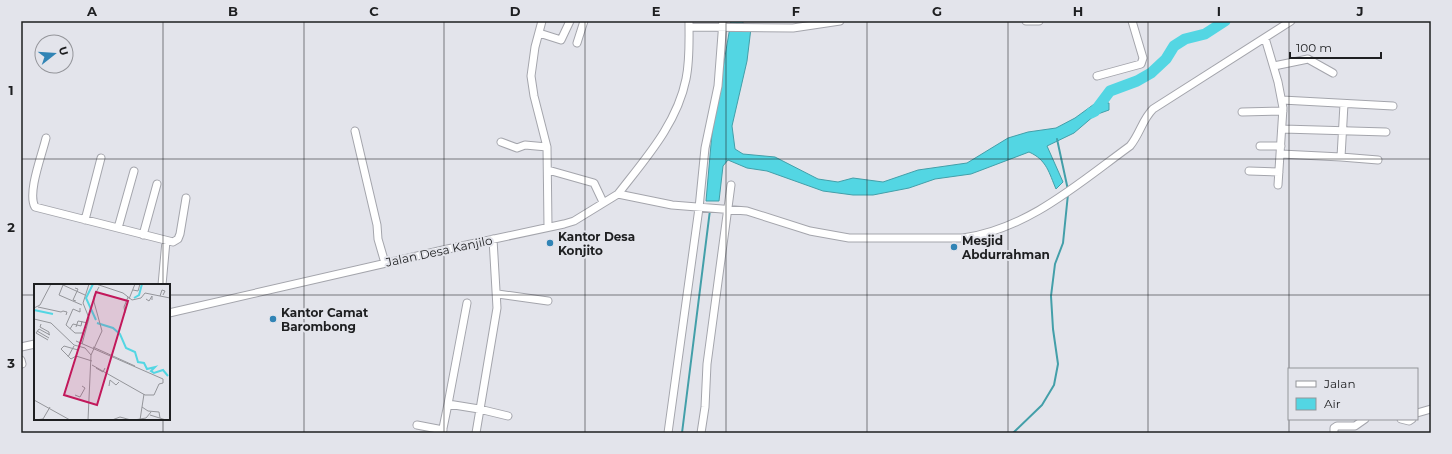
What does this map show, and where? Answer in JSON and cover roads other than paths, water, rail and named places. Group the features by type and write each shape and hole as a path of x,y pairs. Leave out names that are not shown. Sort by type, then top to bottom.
{"street":[{"path":"542,21 531,76 534,96 548,147 548,227"},
{"path":"539,33 560,40 570,21"},
{"path":"577,43 584,21"},
{"path":"840,21 793,28 756,29 689,24 687,73 680,102 661,137 618,194 672,205 747,211 810,231 849,238 963,238 979,235 1016,223 1034,214 1056,199 1130,146 1138,136 1144,118 1153,109 1291,21"},
{"path":"1026,21 1039,21"},
{"path":"1097,76 1141,64 1143,58 1132,21"},
{"path":"668,433 701,208 705,148 716,98 725,26"},
{"path":"1265,38 1274,66 1283,111 1282,146 1278,185"},
{"path":"1274,66 1308,59 1333,73"},
{"path":"1282,100 1394,106"},
{"path":"1342,157 1344,104"},
{"path":"1242,112 1283,111"},
{"path":"1282,129 1386,132"},
{"path":"355,131 378,238 385,263"},
{"path":"46,138 32,191 32,202 35,207 173,242 178,239 186,198"},
{"path":"501,142 519,148 525,145 548,147"},
{"path":"1260,146 1282,146"},
{"path":"1281,154 1378,160"},
{"path":"84,220 101,158"},
{"path":"548,170 596,184 603,202"},
{"path":"118,228 134,171"},
{"path":"1249,171 1279,172"},
{"path":"143,235 157,184"},
{"path":"701,433 726,209 731,185"},
{"name":"Jalan Desa Kanjilo","path":"170,313 574,221 618,194"},
{"path":"476,433 479,409 496,322 498,294 493,239"},
{"path":"162,284 166,241"},
{"path":"498,294 548,301"},
{"path":"418,425 442,431 467,303"},
{"path":"21,347 34,344"},
{"path":"448,404 508,416"},
{"path":"1418,413 1431,409"},
{"path":"1334,433 1334,428 1337,426 1355,426 1364,420"}],"water":[{"path":"731,21 743,21 743,24 751,28 747,61 732,126 735,149 743,154 775,157 818,179 838,182 853,178 883,182 918,170 967,163 1008,138 1028,132 1056,128 1075,118 1097,102 1109,103 1109,110 1095,115 1074,133 1047,146 1063,182 1056,189 1044,163 1029,152 971,174 935,179 909,188 873,195 853,195 823,191 767,171 747,168 728,160 723,166 719,201 706,201 712,133"}],"waterway":[{"path":"1091,113 1095,111 1110,91 1137,81 1151,73 1166,59 1174,46 1185,39 1205,34 1225,21"},
{"path":"1057,139 1068,190"},
{"path":"1013,433 1042,405 1054,385 1058,364 1053,329 1051,296 1055,264 1063,243 1068,194"},
{"path":"682,433 710,210"}],"place":[{"name":"Kantor Desa Konjito","path":"550,243"},
{"name":"Mesjid Abdurrahman","path":"954,247"},
{"name":"Kantor Camat Barombong","path":"273,319"}]}
